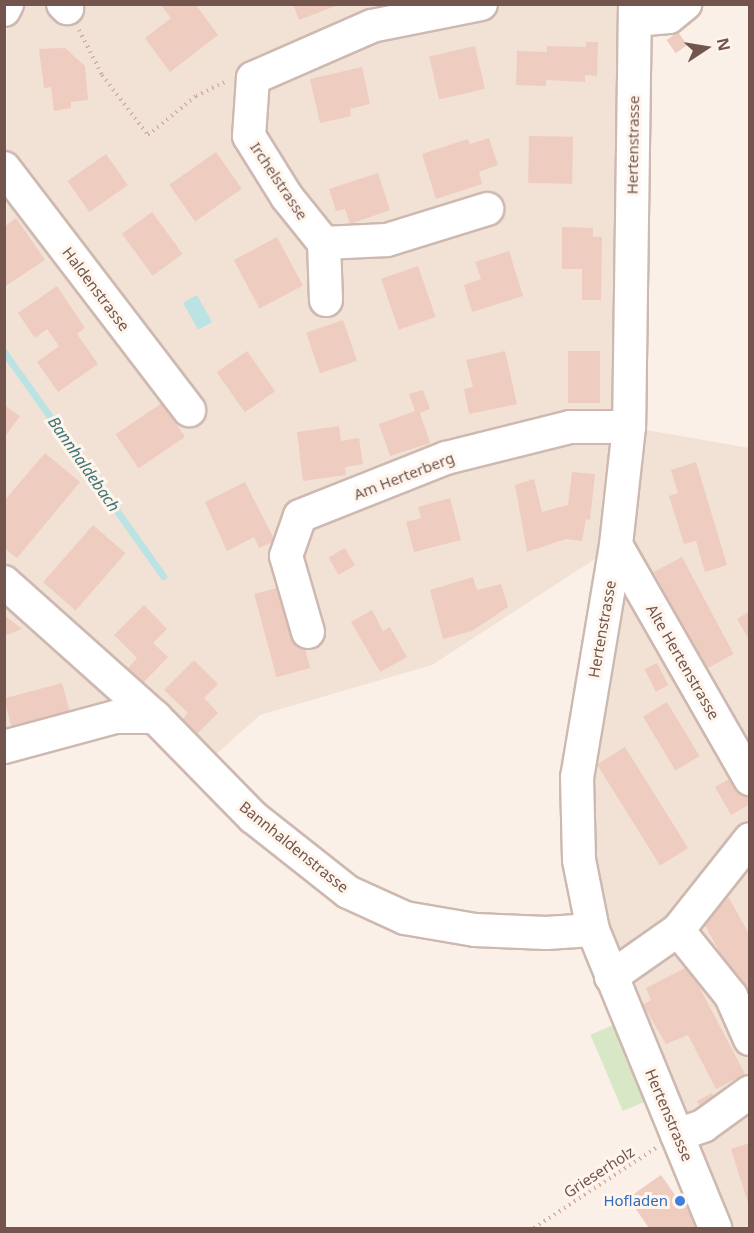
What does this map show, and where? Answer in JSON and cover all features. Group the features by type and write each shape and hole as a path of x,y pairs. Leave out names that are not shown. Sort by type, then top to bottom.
{"street":[{"path":"4,10 7,4"},
{"path":"254,78 372,26 481,4"},
{"path":"635,12 669,17 685,4"},
{"name":"Hertenstrasse","path":"635,12 629,427 616,545 577,777 579,860 593,930 715,1228"},
{"name":"Irchelstrasse","path":"254,78 249,136 287,197 324,243"},
{"name":"Haldenstrasse","path":"5,169 189,410"},
{"path":"326,300 324,243 387,240 487,209"},
{"name":"Am Herterberg","path":"308,632 286,555 300,516 446,458 570,427 629,427"},
{"name":"Alte Hertenstrasse","path":"616,545 750,779"},
{"name":"Bannhaldenstrasse","path":"4,582 155,717 253,817 348,892 405,918 476,930 546,933 593,930"},
{"path":"4,747 115,717 155,717"},
{"path":"611,977 678,930 750,839"},
{"path":"678,930 731,996 750,1039"},
{"path":"677,1135 703,1126 750,1092"}],"path":[{"path":"65,6 102,75 148,135 196,96 225,81 254,78"},
{"name":"Grieserholz","path":"534,1228 677,1135"}],"shaded area":[{"path":"7,5 635,5 629,427 749,448 749,1228 732,1228 677,1135 579,860 615,546 432,665 260,715 203,766 155,717 5,747"}],"green space":[{"path":"618,1023 650,1099 623,1111 590,1035"}],"water":[{"path":"197,295 212,322 198,330 183,303"}],"building":[{"path":"160,4 195,4 218,35 170,72 145,38 171,18"},
{"path":"293,4 338,4 338,5 299,20"},
{"path":"678,32 687,45 676,53 667,40"},
{"path":"586,42 598,42 597,76 585,75 585,82 546,80 546,86 516,85 517,51 547,52 547,46 586,47"},
{"path":"475,46 485,89 439,99 429,57"},
{"path":"65,48 85,66 88,100 71,102 71,108 54,111 51,87 44,88 39,49"},
{"path":"362,67 370,104 350,109 351,116 320,123 310,79"},
{"path":"529,136 573,137 572,184 528,183"},
{"path":"489,138 498,165 479,172 482,184 436,199 422,154 468,139 470,144"},
{"path":"216,152 242,189 195,222 169,185"},
{"path":"106,154 128,185 89,212 67,181"},
{"path":"378,173 390,210 350,224 345,209 336,211 329,189"},
{"path":"152,212 183,254 153,276 122,234"},
{"path":"16,218 45,260 4,287 4,227"},
{"path":"562,227 593,228 593,237 602,237 601,300 582,300 582,269 562,269"},
{"path":"277,237 303,286 260,309 234,260"},
{"path":"509,251 523,296 472,312 464,285 481,279 475,262"},
{"path":"418,266 436,317 399,330 381,279"},
{"path":"57,286 85,328 77,334 98,364 58,392 37,362 59,346 47,329 35,338 18,313"},
{"path":"343,320 357,361 320,373 306,333"},
{"path":"247,351 275,391 245,412 217,372"},
{"path":"505,351 517,404 469,414 464,389 473,387 466,360"},
{"path":"568,351 600,351 600,403 568,403"},
{"path":"423,390 430,409 420,413 430,443 390,456 379,424 415,411 409,394"},
{"path":"162,403 185,437 139,468 116,434"},
{"path":"4,405 20,416 4,438"},
{"path":"339,426 341,441 359,438 363,464 345,467 346,475 303,481 297,432"},
{"path":"45,453 80,482 17,558 4,548 4,501"},
{"path":"696,462 727,565 705,572 696,541 684,544 669,496 678,493 671,470"},
{"path":"572,472 595,474 590,520 586,519 582,541 566,539 527,552 515,485 534,479 542,512 568,505"},
{"path":"245,482 275,541 259,548 254,537 227,551 205,502"},
{"path":"450,498 461,540 414,552 406,522 421,518 418,507"},
{"path":"93,525 125,553 76,611 43,582"},
{"path":"345,548 355,565 339,575 329,558"},
{"path":"682,557 734,654 705,669 654,572"},
{"path":"473,577 477,590 501,584 508,607 472,631 443,639 430,590"},
{"path":"288,585 310,668 276,677 254,594"},
{"path":"144,605 167,629 153,643 168,657 141,685 126,670 137,658 114,635"},
{"path":"372,610 383,631 390,627 407,657 380,672 351,622"},
{"path":"750,611 750,641 737,619"},
{"path":"4,615 22,629 4,636"},
{"path":"194,660 218,684 204,698 218,713 191,740 177,725 188,713 164,690"},
{"path":"657,663 668,685 656,692 645,669"},
{"path":"62,683 71,717 13,732 4,699"},
{"path":"667,702 699,756 675,770 643,716"},
{"path":"625,747 688,848 660,865 597,764"},
{"path":"738,774 750,794 750,804 731,815 715,787"},
{"path":"729,898 750,936 750,984 740,990 699,914"},
{"path":"695,963 700,973 694,977 745,1074 716,1089 688,1035 666,1044 643,1005 651,1000 646,988"},
{"path":"712,1093 720,1108 705,1116 697,1101"},
{"path":"750,1143 750,1206 749,1206 731,1149"},
{"path":"661,1175 675,1195 678,1193 698,1228 649,1228 628,1198"}],"waterway":[{"name":"Bannhaldebach","path":"4,352 163,576"}],"place":[{"name":"Hofladen","path":"680,1201"}]}
